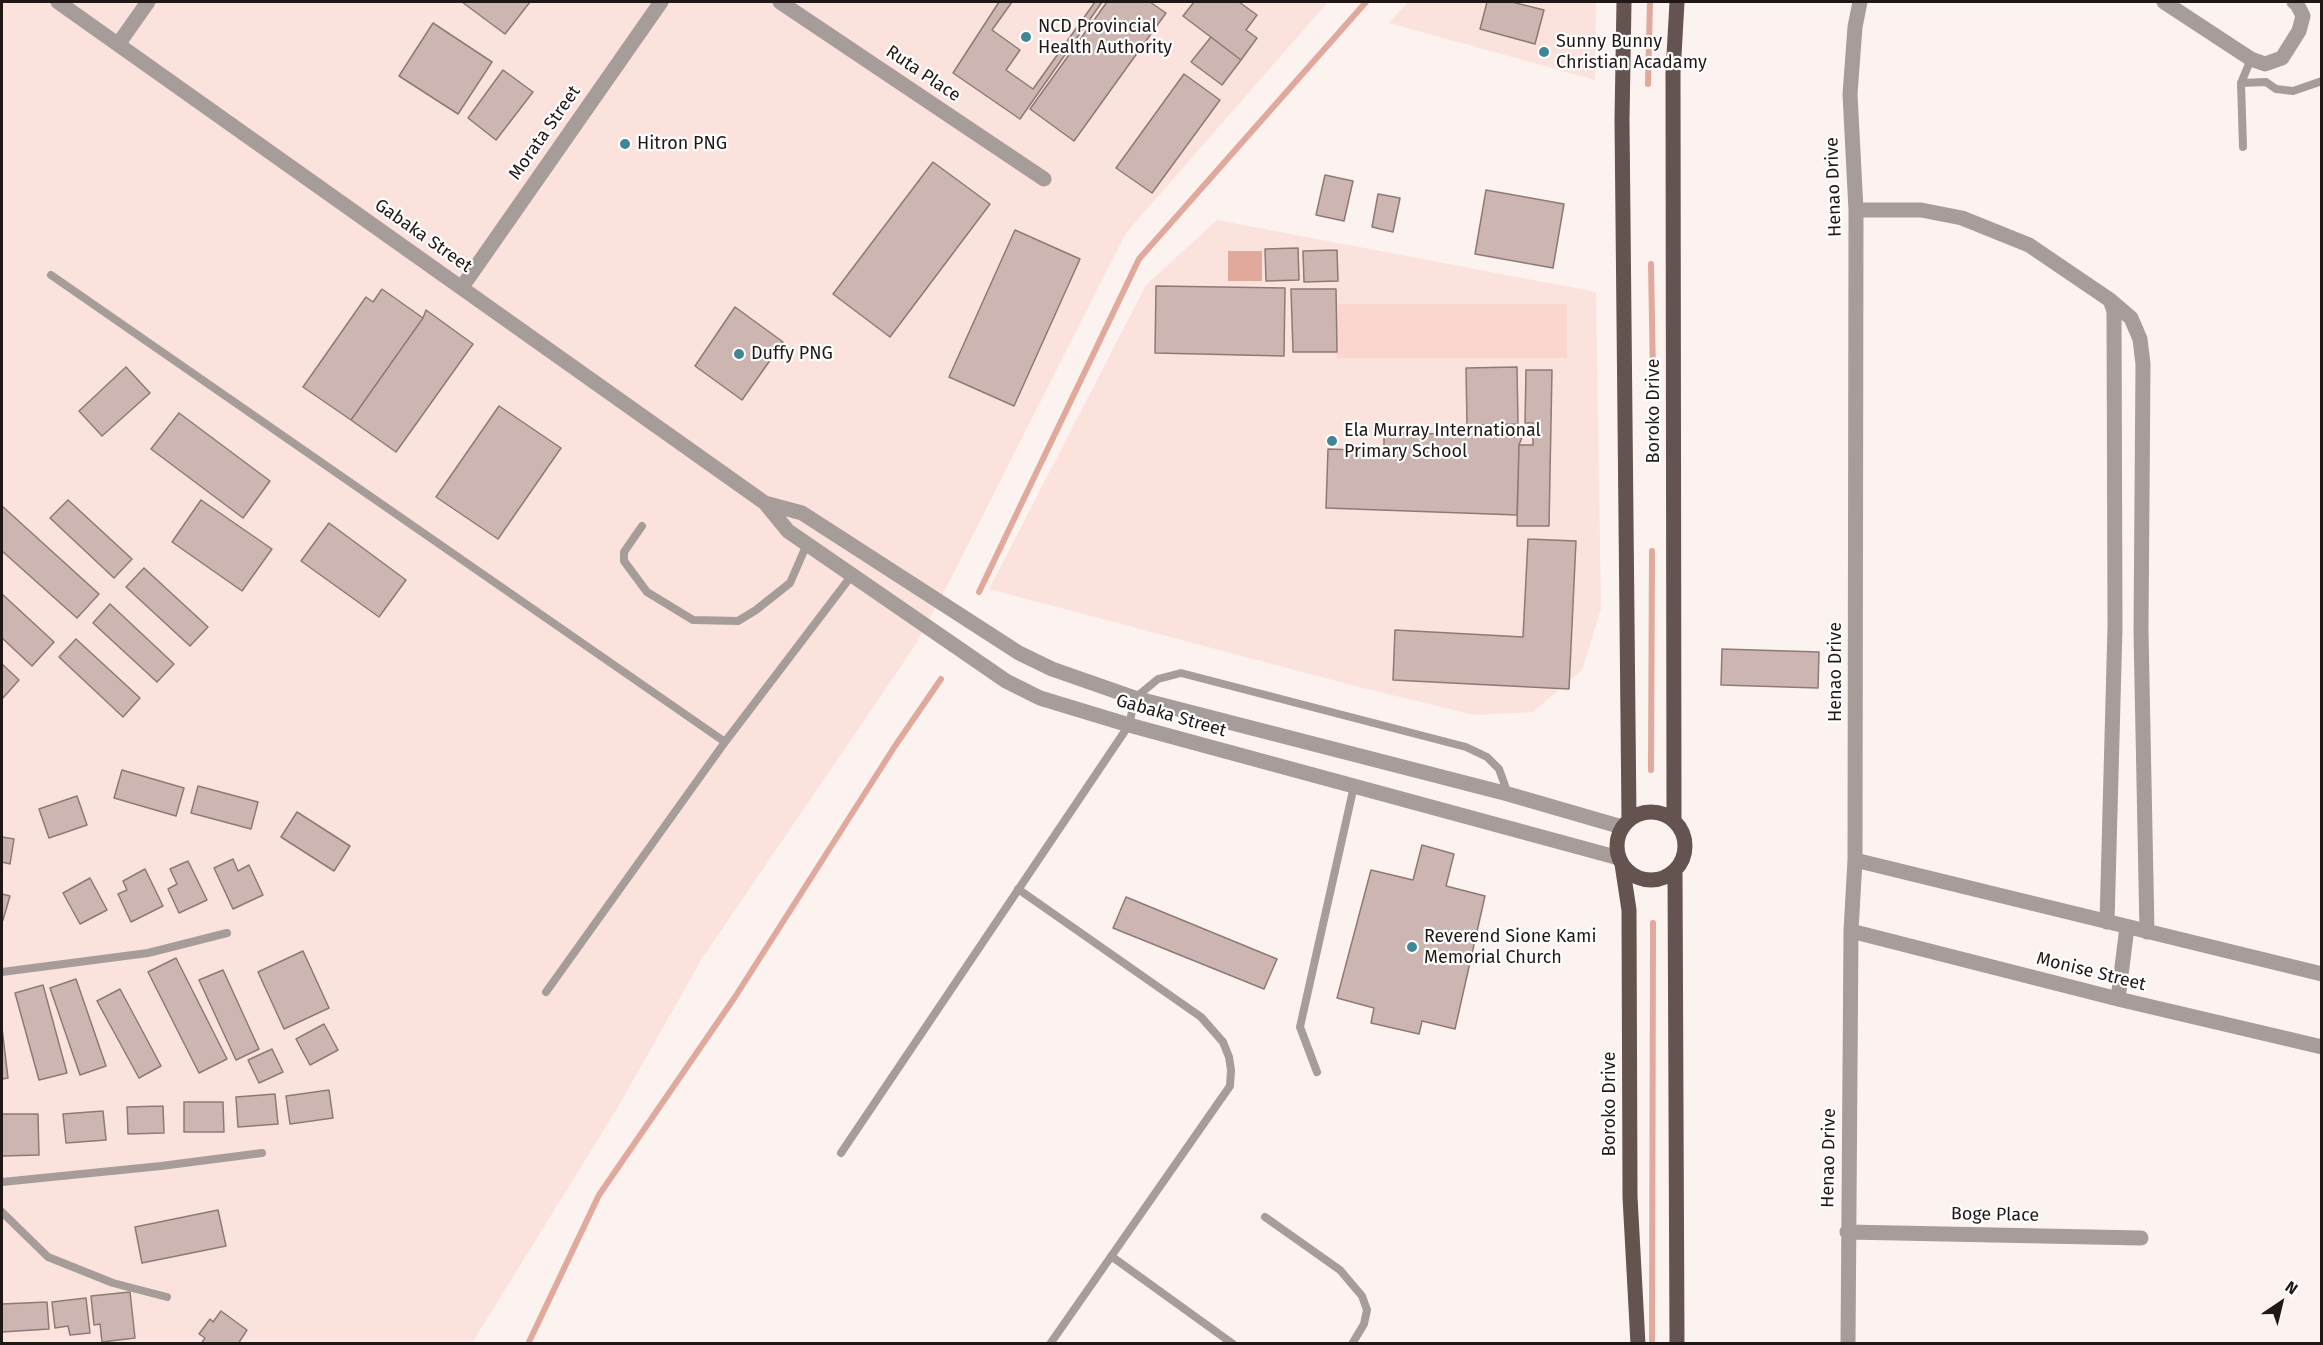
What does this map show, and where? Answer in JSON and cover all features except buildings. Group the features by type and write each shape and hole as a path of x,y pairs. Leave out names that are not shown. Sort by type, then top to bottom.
{"main road":[{"name":"Boroko Drive","path":"1623,2 1626,823"},
{"name":"Boroko Drive","path":"1674,820 1673,73 1677,2"},
{"path":"1652,811 1674,820 1685,840 1682,861 1675,870 1660,879 1652,880 1635,876 1621,861 1617,843 1626,823 1640,813 1652,811"},
{"name":"Boroko Drive","path":"1621,861 1629,910 1630,1197 1638,1344"},
{"path":"1675,870 1677,1344"}],"street":[{"name":"Gabaka Street","path":"58,2 765,503 788,531 1006,681 1040,698 1129,725 1621,861"},
{"path":"119,44 148,2"},
{"name":"Morata Street","path":"462,287 661,2"},
{"name":"Ruta Place","path":"780,2 1044,179"},
{"name":"Henao Drive","path":"1848,1344 1847,1232 1851,931 1855,860 1856,210 1850,94 1855,27 1860,2"},
{"path":"2164,2 2251,59 2265,64 2282,58 2299,31 2303,16 2294,2"},
{"path":"1856,210 1921,210 1962,218 2029,245 2131,318 2140,339 2143,364 2141,631 2147,932"},
{"path":"2108,922 2115,627 2112,306"},
{"name":"Gabaka Street","path":"765,503 802,513 1019,653 1052,669 1136,698 1626,823"},
{"path":"1855,860 2322,974"},
{"path":"2118,999 2127,927"},
{"name":"Monise Street","path":"1851,931 2118,999 2322,1047"},
{"name":"Boge Place","path":"1847,1232 2141,1238"}],"lane":[{"path":"2243,147 2241,83 2251,59"},
{"path":"2241,83 2266,82 2276,89 2293,91 2322,81"},
{"path":"51,275 725,742"},
{"path":"642,526 624,552 624,561 647,592 693,620 738,621 756,610 790,583 807,544"},
{"path":"546,993 725,742 852,575"},
{"path":"841,1153 1129,725 1136,698 1158,679 1181,673 1389,725 1466,747 1486,757 1499,769 1508,794"},
{"path":"1317,1072 1300,1027 1354,786"},
{"path":"1018,889 1201,1017 1223,1042 1229,1057 1230,1086 1050,1344"},
{"path":"2,972 148,953 227,933"},
{"path":"2,1182 262,1153"},
{"path":"2,1212 48,1257 113,1283 167,1297"},
{"path":"1265,1217 1340,1270 1362,1296 1367,1310 1364,1324 1352,1344"},
{"path":"1111,1256 1233,1344"}],"shaded area":[{"path":"2,2 1328,2 1126,233 914,647 703,957 618,1107 472,1343 2,1344"},
{"name":"Sunny Bunny Christian Acadamy","path":"1408,2 1596,2 1595,80 1389,23"},
{"name":"Ela Murray International Primary School","path":"1217,220 1596,292 1601,609 1582,670 1533,712 1474,715 1355,686 989,589 1146,285"},
{"path":"1228,251 1262,251 1262,281 1228,281"},
{"path":"1336,304 1567,304 1567,358 1337,358"}],"waterway":[{"path":"979,592 1139,259 1366,2"},
{"path":"1648,84 1650,2"},
{"path":"1651,264 1653,375"},
{"path":"1651,770 1652,551"},
{"path":"528,1344 599,1195 735,997 895,746 941,679"},
{"path":"1652,1344 1653,923"}],"place":[{"name":"NCD Provincial Health Authority","path":"1026,37"},
{"name":"Sunny Bunny Christian Acadamy","path":"1544,52"},
{"name":"Hitron PNG","path":"625,144"},
{"name":"Duffy PNG","path":"739,354"},
{"name":"Ela Murray International Primary School","path":"1332,441"},
{"name":"Reverend Sione Kami Memorial Church","path":"1412,947"}]}
